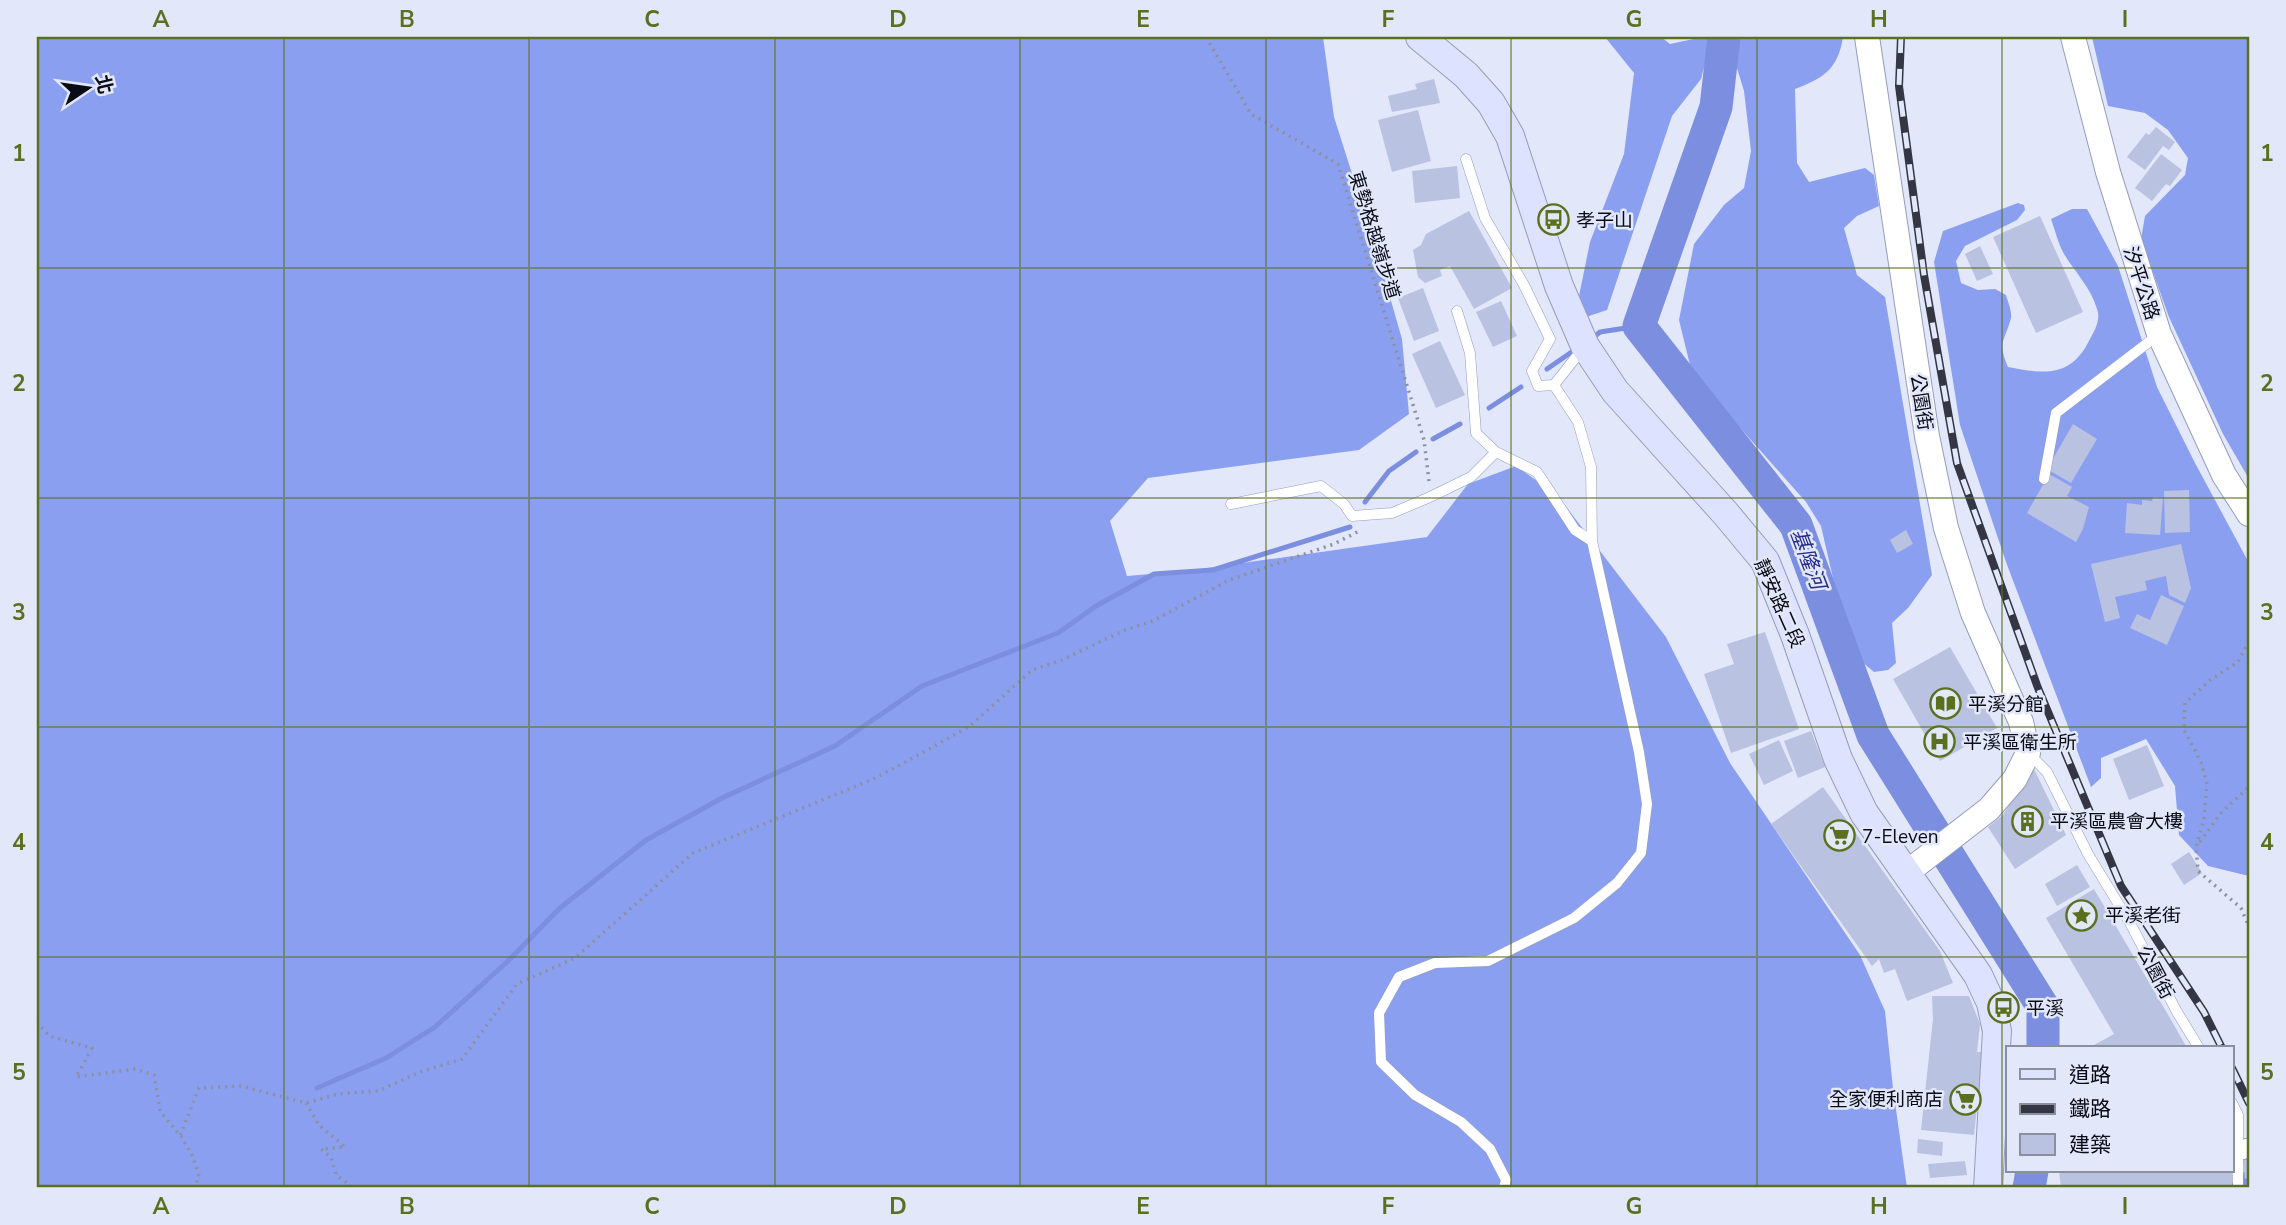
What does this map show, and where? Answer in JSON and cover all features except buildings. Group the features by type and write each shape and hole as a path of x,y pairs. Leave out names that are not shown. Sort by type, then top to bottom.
{"main road":[{"name":"靜安路二段","path":"1420,37 1466,75 1491,103 1510,136 1559,286 1582,339 1615,391 1765,561 1795,635 1838,759 1864,813 1978,975 1991,1003 1997,1031 1999,1157 1988,1188"}],"street":[{"name":"公園街","path":"1867,37 1927,436 1946,528 1973,613 2021,722 2028,753"},
{"name":"汐平公路","path":"2073,37 2108,172 2159,334 2224,475 2249,514"},
{"path":"1905,874 1989,809 2015,779 2028,753"}],"lane":[{"path":"1466,159 1485,218 1524,285 1550,339 1532,371 1535,379 1538,386 1554,384"},
{"path":"1457,311 1470,353 1476,433 1496,452 1536,472 1575,530 1592,541"},
{"path":"2044,479 2056,413 2159,334"},
{"path":"1554,384 1582,339"},
{"path":"1504,1188 1506,1180 1490,1149 1461,1122 1415,1095 1381,1062 1378,1013 1399,977 1436,963 1488,961 1574,918 1617,883 1641,853 1647,804 1639,752 1592,541 1591,467 1578,422 1554,384"},
{"path":"1231,504 1321,486 1344,505 1352,516 1392,513 1430,498 1471,477 1496,452"},
{"name":"公園街","path":"2028,753 2047,772 2088,854 2130,923 2198,1046"},
{"path":"2234,1107 2238,1115 2239,1186"}],"path":[{"name":"東勢格越嶺步道","path":"1206,37 1251,114 1338,164 1424,440 1430,498"},
{"path":"180,1136 199,1088 240,1086 306,1103 338,1094 378,1091 420,1072 462,1059 516,984 575,958 693,853 871,780 916,757 970,726 1032,670 1153,621 1229,580 1334,544 1392,513"},
{"path":"2249,641 2238,662 2210,680 2185,703 2184,730 2201,762 2207,785 2204,819 2196,847 2198,870 2241,908 2249,927"},
{"path":"2196,847 2221,813 2249,787"},
{"path":"2249,1007 2249,1037"},
{"path":"37,1022 49,1035 92,1048 76,1076 135,1069 154,1075 160,1111 193,1157 199,1176 194,1188"},
{"path":"306,1103 319,1125 345,1147 321,1149 331,1157 336,1175 354,1188 367,1188"}],"shaded area":[{"path":"37,37 1323,37 1334,117 1402,339 1409,414 1359,450 1148,478 1110,521 1127,576 1186,571 1427,537 1468,484 1516,466 1557,495 1666,637 1730,763 1860,955 1885,1011 1907,1188 37,1188"},
{"path":"1605,37 1661,37 1670,44 1703,37 1843,37 1841,48 1828,71 1795,89 1797,163 1809,182 1865,168 1874,175 1879,206 1857,216 1844,228 1857,275 1885,297 1932,575 1908,608 1892,623 1896,663 1888,670 1874,672 1862,662 1841,613 1821,526 1806,502 1718,403 1690,365 1679,320 1694,244 1724,205 1744,188 1751,151 1744,91 1733,55 1706,60 1701,79 1672,116 1607,310 1586,317 1578,301 1590,242 1624,154 1634,73"},
{"path":"2092,37 2249,37 2249,479 2223,434 2169,317 2141,239 2145,216 2185,175 2188,158 2168,130 2145,113 2108,106"},
{"path":"2018,203 2024,205 2025,210 2017,220 1965,246 1956,261 1961,283 1978,290 1995,289 2006,295 2011,318 2003,346 2008,367 2045,372 2065,367 2083,352 2094,332 2098,313 2094,301 2064,254 2051,219 2072,209 2087,209 2118,266 2157,387 2249,563 2249,876 2208,866 2179,835 2175,786 2146,739 2101,758 2101,778 2091,787 2006,562 1960,425 1934,262 1943,231"}],"waterway":[{"name":"基隆河","path":"1724,37 1716,107 1639,326 1796,525 1873,735 2043,1007 2043,1046"},
{"path":"1590,340 1600,332 1639,326"},
{"path":"1547,369 1576,349"},
{"path":"1489,408 1521,387"},
{"path":"1433,439 1460,424"},
{"path":"1365,502 1389,471 1416,452"},
{"path":"317,1088 386,1058 435,1027 507,962 560,908 646,840 722,798 835,746 922,686 1058,633 1096,606 1154,574 1213,570 1350,527"},
{"name":"基隆河","path":"2029,1188 2032,1172"}],"railway":[{"path":"1901,37 1899,86 1924,275 1957,463 2038,688 2121,886 2204,1012 2221,1046"},
{"path":"2234,1072 2249,1103"}],"place":[{"name":"孝子山","path":"1553,220"},
{"name":"平溪分館","path":"1945,704"},
{"name":"平溪區衛生所","path":"1940,742"},
{"name":"平溪區農會大樓","path":"2027,821"},
{"name":"7-Eleven","path":"1839,836"},
{"name":"平溪老街","path":"2082,915"},
{"name":"平溪","path":"2003,1008"},
{"name":"全家便利商店","path":"1966,1099"}]}
